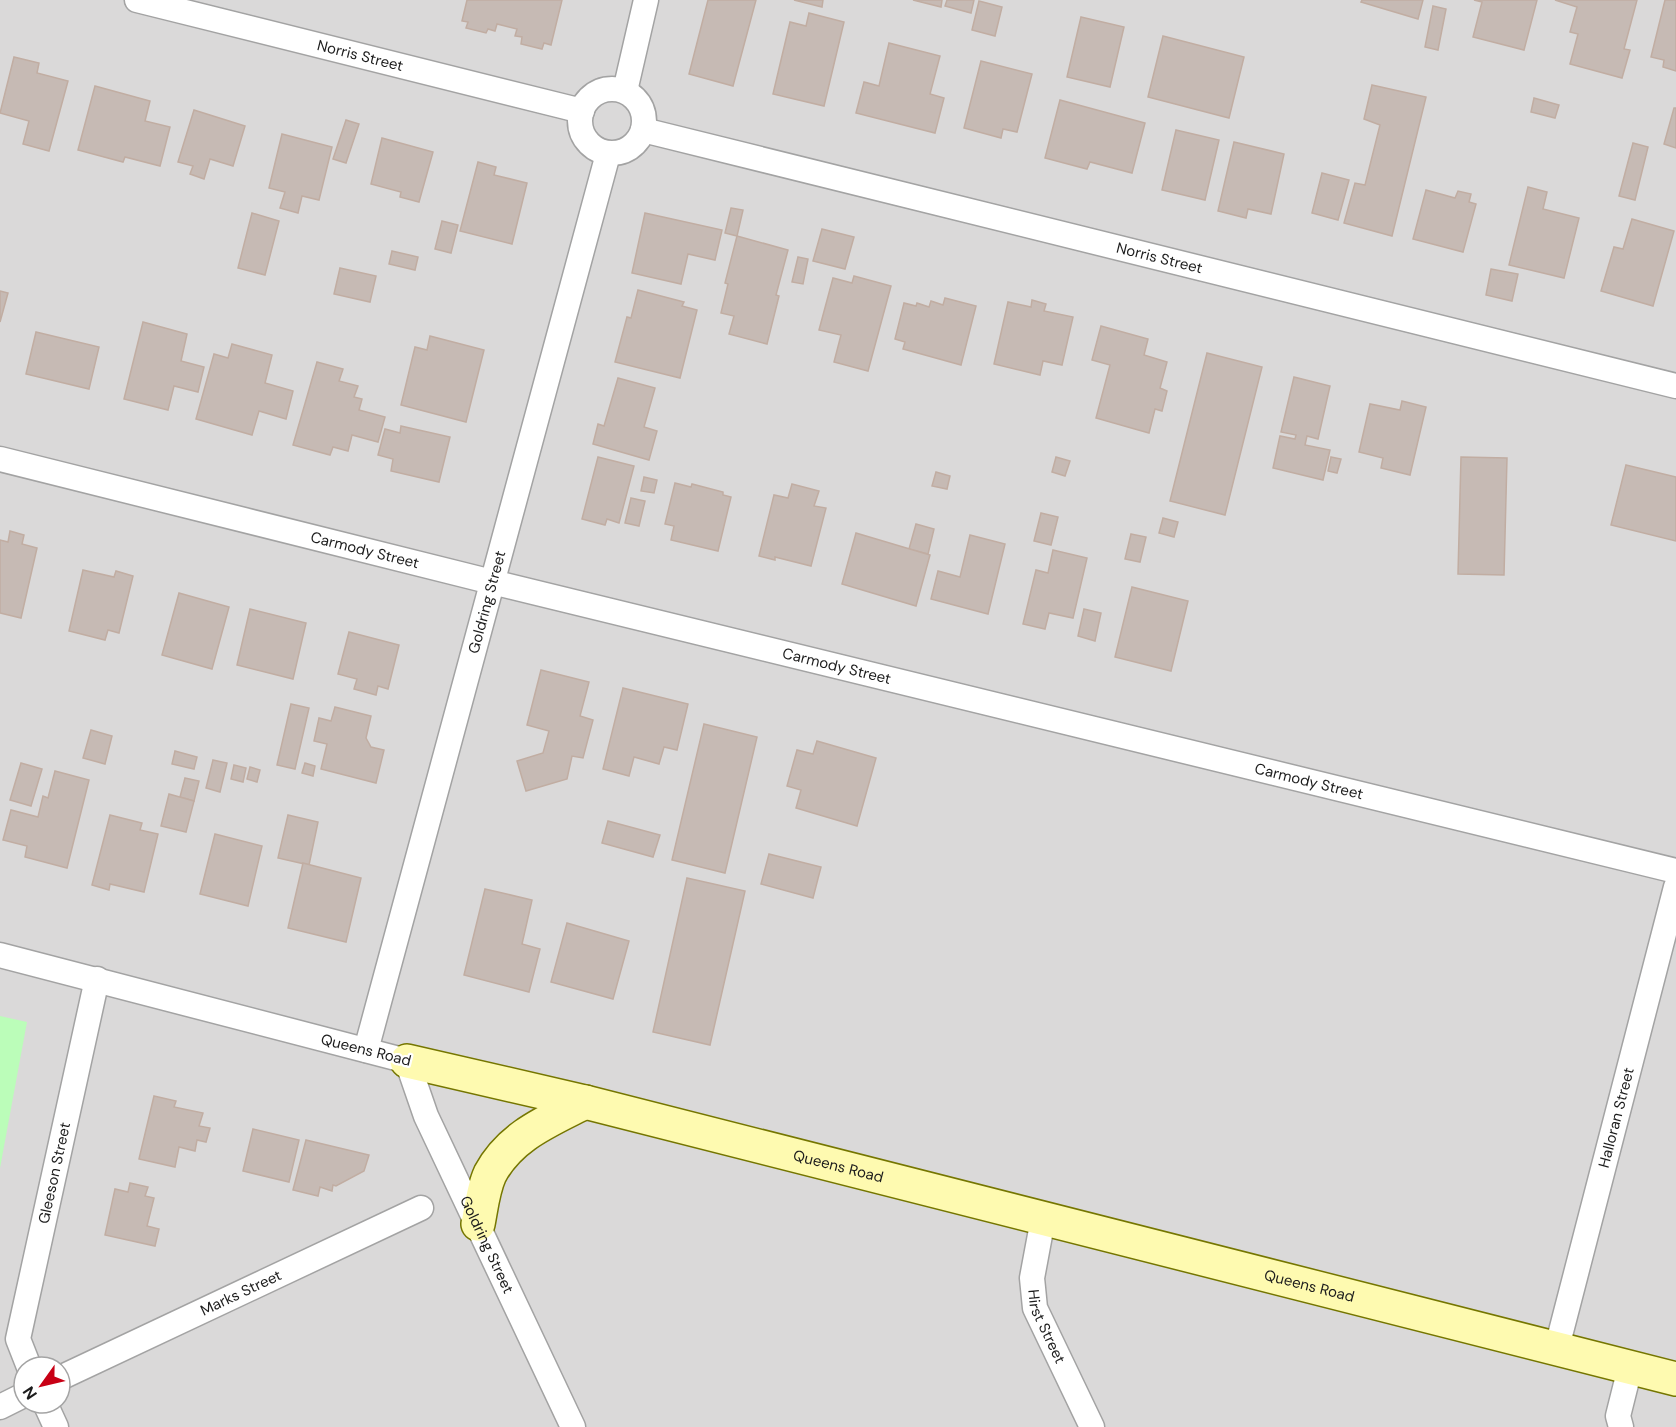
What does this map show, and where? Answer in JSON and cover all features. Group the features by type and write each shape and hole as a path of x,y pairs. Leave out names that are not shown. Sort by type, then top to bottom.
{"street":[{"name":"Norris Street","path":"137,0 582,111"},
{"path":"625,91 646,0"},
{"path":"606,90 625,91 641,106 644,117 639,140 631,148 621,153 608,154 597,150 582,134 580,123 582,111 587,100 596,94 606,90"},
{"name":"Norris Street","path":"643,130 1676,386"},
{"name":"Goldring Street","path":"366,1050 608,154"},
{"name":"Carmody Street","path":"0,459 492,582 1676,871"},
{"name":"Halloran Street","path":"1557,1347 1676,886"},
{"name":"Queens Road","path":"0,955 407,1061 585,1102 1676,1379"},
{"name":"Gleeson Street","path":"24,1355 18,1339 97,979"},
{"name":"Goldring Street","path":"407,1061 426,1116 573,1427"},
{"path":"477,1224 489,1176 506,1150 529,1131 585,1102"},
{"name":"Marks Street","path":"72,1372 421,1208"},
{"name":"Hirst Street","path":"1043,1220 1032,1278 1035,1308 1092,1427"},
{"path":"1621,1427 1618,1416 1630,1368"}],"shaded area":[{"path":"0,0 1676,0 1676,1427 0,1427"}],"green space":[{"path":"0,1016 27,1022 0,1168"}],"building":[{"path":"467,0 562,0 551,45 544,43 542,49 521,44 522,37 515,36 517,29 497,24 495,31 488,29 486,33 466,28 468,22 462,21"},
{"path":"708,0 756,0 733,86 689,74"},
{"path":"794,0 823,0 822,7"},
{"path":"913,0 942,0 941,7"},
{"path":"947,0 974,0 971,13 945,6"},
{"path":"1362,0 1423,0 1418,19 1361,2"},
{"path":"1474,0 1537,0 1524,50 1473,37 1482,2"},
{"path":"1555,0 1637,0 1624,49 1630,50 1622,78 1570,64 1578,34 1570,32 1577,7"},
{"path":"1665,0 1676,0 1676,71 1663,67 1664,60 1651,57"},
{"path":"979,1 1002,7 995,36 972,30"},
{"path":"1433,6 1446,9 1438,50 1425,47"},
{"path":"809,13 844,22 824,106 773,94 790,22 806,26"},
{"path":"1081,17 1124,27 1110,87 1067,77"},
{"path":"1163,36 1244,57 1229,118 1148,97"},
{"path":"889,43 940,56 930,94 944,98 935,133 856,113 864,82 879,86"},
{"path":"14,57 39,63 37,73 68,81 49,151 23,144 29,121 0,113"},
{"path":"981,61 1032,74 1017,132 1003,129 1001,138 964,128"},
{"path":"1372,85 1426,97 1392,236 1344,223 1355,183 1365,185 1380,125 1364,119"},
{"path":"95,86 150,101 145,121 170,127 160,166 125,157 123,162 78,150"},
{"path":"1534,98 1559,105 1555,118 1531,112"},
{"path":"1060,100 1145,123 1132,173 1090,162 1087,169 1045,158"},
{"path":"1674,108 1676,108 1676,148 1664,144"},
{"path":"194,110 245,126 233,166 210,159 204,179 190,174 193,166 178,162"},
{"path":"346,120 359,124 346,163 333,159"},
{"path":"1176,130 1219,140 1205,200 1162,190"},
{"path":"282,134 332,147 319,200 302,196 298,213 280,208 285,192 269,188"},
{"path":"382,138 433,152 419,202 400,197 401,192 371,184"},
{"path":"1234,142 1284,154 1271,214 1248,209 1246,218 1218,211"},
{"path":"1633,143 1648,147 1635,200 1619,196"},
{"path":"478,162 496,167 494,175 527,183 512,244 460,231"},
{"path":"1322,173 1349,180 1338,220 1312,213"},
{"path":"1528,187 1547,192 1543,209 1579,218 1564,278 1509,265"},
{"path":"1426,190 1455,198 1458,191 1471,194 1469,202 1476,204 1463,252 1413,239"},
{"path":"731,208 743,210 737,236 725,233"},
{"path":"252,213 279,221 265,275 238,268"},
{"path":"645,213 722,230 715,260 688,254 681,284 632,273"},
{"path":"1632,219 1674,231 1653,306 1601,291 1614,247 1623,249"},
{"path":"442,221 458,225 451,253 435,249"},
{"path":"822,229 854,237 845,269 813,261"},
{"path":"737,236 788,250 776,295 779,296 767,344 729,334 734,316 721,313 728,284 725,283"},
{"path":"392,251 418,257 415,270 389,264"},
{"path":"798,257 808,259 803,284 792,282"},
{"path":"340,268 376,276 370,302 334,294"},
{"path":"1491,269 1518,274 1512,301 1486,295"},
{"path":"854,276 891,286 868,371 834,362 841,335 819,330 833,278 852,283"},
{"path":"638,290 684,302 682,306 697,310 680,378 615,362 627,317 631,318"},
{"path":"0,291 8,293 0,322"},
{"path":"945,298 976,306 961,365 903,349 905,342 895,339 904,303 916,306 917,303 929,307 931,301 943,305"},
{"path":"1032,300 1046,304 1044,311 1073,317 1062,365 1043,361 1040,375 994,364 1008,302 1031,307"},
{"path":"143,322 187,334 181,361 204,367 198,392 174,386 168,410 124,399"},
{"path":"1101,326 1148,339 1144,355 1167,362 1160,388 1167,391 1162,411 1155,409 1149,433 1096,418 1110,365 1092,360"},
{"path":"36,332 99,347 89,389 26,374"},
{"path":"430,336 484,350 466,422 401,405 415,347 427,350"},
{"path":"232,344 272,355 265,383 293,391 286,419 259,411 252,435 196,419 214,354 228,358"},
{"path":"1207,353 1262,367 1225,515 1170,501"},
{"path":"317,362 343,369 339,381 358,386 354,397 362,399 359,410 385,417 378,442 352,435 348,451 333,447 330,455 293,445"},
{"path":"1294,377 1330,386 1318,439 1307,436 1305,445 1330,450 1323,480 1273,468 1280,436 1295,439 1296,435 1281,432"},
{"path":"618,378 655,388 644,427 657,431 649,460 593,444 598,424 604,426"},
{"path":"1402,401 1426,407 1410,475 1381,468 1383,458 1359,452 1370,404 1400,410"},
{"path":"401,426 450,437 439,482 391,471 393,459 378,455 385,429 400,433"},
{"path":"598,457 634,466 619,523 607,519 605,525 582,519"},
{"path":"1056,457 1070,461 1065,476 1052,472"},
{"path":"1331,457 1341,459 1337,473 1328,471"},
{"path":"1461,457 1507,458 1504,575 1458,574"},
{"path":"1626,465 1676,477 1676,541 1611,525"},
{"path":"936,472 950,476 947,489 932,486"},
{"path":"644,477 657,480 654,493 641,491"},
{"path":"675,483 691,487 692,484 723,492 723,495 731,497 718,551 671,540 674,526 665,524"},
{"path":"792,484 819,491 814,506 826,508 811,566 775,557 775,560 759,556 774,495 788,498"},
{"path":"631,498 645,501 639,526 625,523"},
{"path":"1041,513 1058,517 1051,545 1034,541"},
{"path":"1163,518 1178,522 1174,537 1159,533"},
{"path":"916,524 934,529 928,554 909,549"},
{"path":"10,531 24,535 22,544 37,548 21,618 0,613 0,540 8,542"},
{"path":"856,533 930,555 916,606 842,584"},
{"path":"1131,534 1146,537 1140,562 1125,559"},
{"path":"970,535 1005,544 988,614 931,599 938,571 960,577"},
{"path":"1053,550 1087,558 1073,618 1049,613 1045,629 1023,624 1036,570 1048,573"},
{"path":"83,570 114,577 116,571 133,576 119,633 108,630 105,640 69,631"},
{"path":"1132,587 1188,601 1171,671 1115,657"},
{"path":"179,593 229,607 212,669 162,655"},
{"path":"250,609 306,623 293,679 237,665"},
{"path":"1084,609 1101,613 1095,641 1078,636"},
{"path":"349,632 399,645 388,689 378,686 376,695 354,689 357,679 338,674"},
{"path":"541,670 589,682 580,716 593,720 583,758 572,756 567,779 526,791 517,761 543,753 549,731 527,725"},
{"path":"623,688 688,704 677,750 664,747 659,764 634,757 629,776 603,769"},
{"path":"291,704 309,708 295,769 277,765"},
{"path":"335,707 371,716 366,738 371,747 384,750 376,783 321,769 327,744 314,741 319,718 331,721"},
{"path":"704,724 757,737 725,873 672,860"},
{"path":"91,730 112,736 105,764 83,758"},
{"path":"817,741 876,758 857,826 796,808 801,790 787,786 797,750 813,754"},
{"path":"175,751 197,757 194,769 172,764"},
{"path":"213,760 227,763 220,792 206,788"},
{"path":"21,763 42,769 31,806 10,800"},
{"path":"305,763 315,766 313,776 302,773"},
{"path":"234,765 246,768 243,782 231,779"},
{"path":"250,767 260,770 257,782 247,779"},
{"path":"55,771 89,780 67,868 25,857 27,846 3,840 11,810 38,817 43,796 48,798"},
{"path":"185,778 199,781 194,801 180,797"},
{"path":"169,794 194,801 186,832 161,826"},
{"path":"110,815 142,823 140,830 158,834 144,892 110,884 109,890 92,885"},
{"path":"288,815 318,822 309,865 278,858"},
{"path":"608,821 660,835 653,857 602,843"},
{"path":"215,834 262,846 248,906 200,894"},
{"path":"769,854 821,867 813,898 761,884"},
{"path":"303,863 361,878 346,942 288,928"},
{"path":"687,878 745,891 710,1045 653,1032"},
{"path":"485,889 532,900 522,944 540,949 529,992 464,975"},
{"path":"567,923 629,941 613,999 551,982"},
{"path":"154,1096 176,1101 174,1107 203,1113 199,1126 210,1128 206,1142 197,1140 195,1151 179,1147 175,1167 139,1159"},
{"path":"253,1129 299,1140 289,1182 243,1171"},
{"path":"306,1140 369,1155 364,1171 336,1186 333,1185 332,1191 320,1187 318,1196 293,1190"},
{"path":"130,1183 148,1187 145,1196 154,1198 147,1226 159,1229 155,1246 105,1235 115,1189 128,1192"}]}
